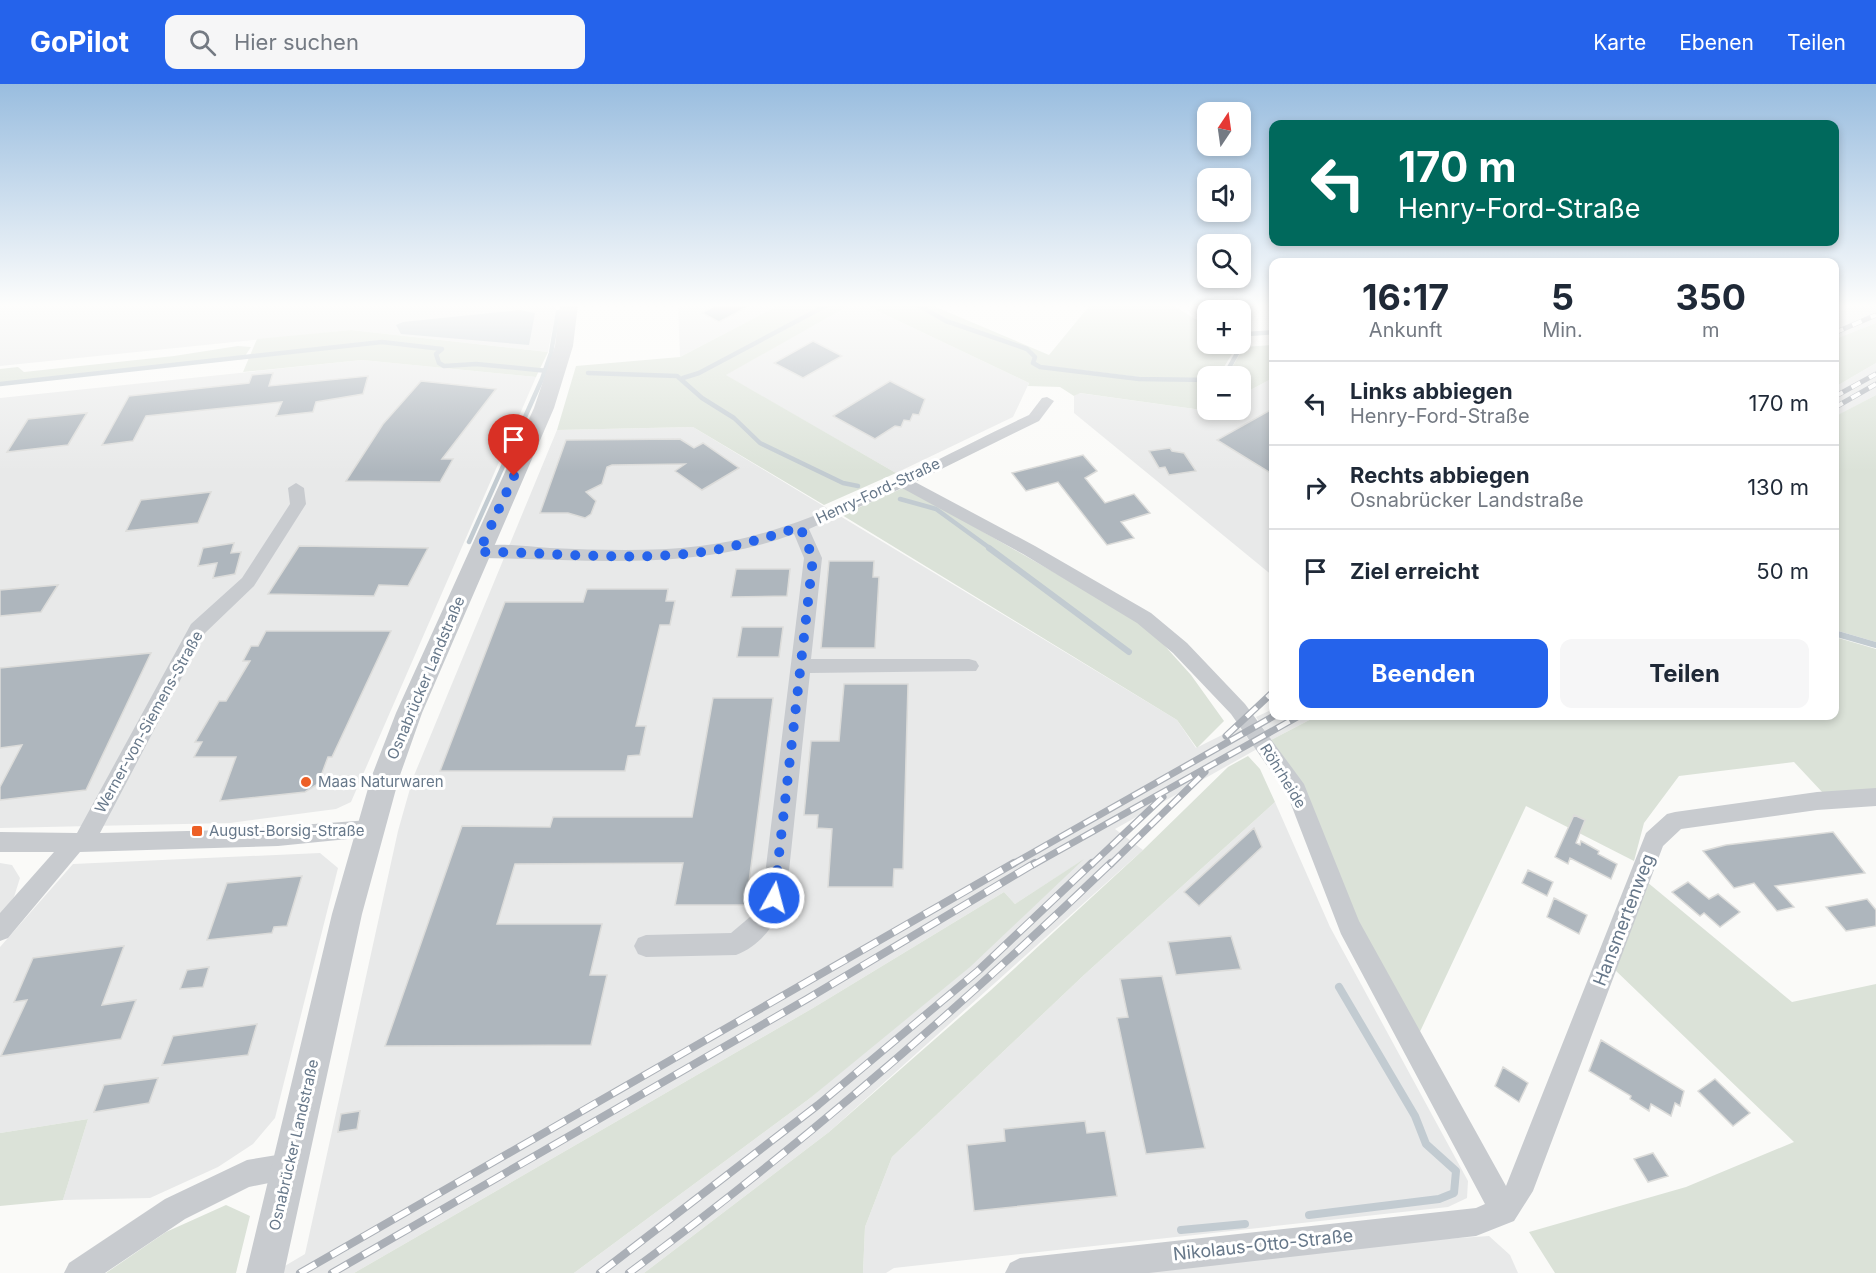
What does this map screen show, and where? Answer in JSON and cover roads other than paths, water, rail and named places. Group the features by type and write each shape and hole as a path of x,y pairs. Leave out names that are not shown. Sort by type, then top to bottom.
{"street":[{"name":"Osnabrücker Landstraße","path":"265,1273 347,914 370,829 410,713 544,408 559,360"},
{"name":"Henry-Ford-Straße","path":"479,552 652,556 703,552 748,543 800,527 903,482 1034,418 1047,401"},
{"name":"Röhrheide","path":"903,482 1029,550 1144,618 1180,648 1238,709 1296,790 1349,926 1504,1210"},
{"name":"Werner-von-Siemens-Straße","path":"78,843 198,629 248,582 298,504 296,488"},
{"path":"646,946 736,944 766,918 774,898 813,558 800,527"},
{"path":"802,666 969,666"},
{"name":"Hansmertenweg","path":"1504,1210 1520,1191 1654,840 1675,821 1817,801 1876,797"},
{"path":"0,842 78,843 303,836 370,829"},
{"path":"0,930 78,843"},
{"path":"79,1273 175,1209 247,1174 289,1167"},
{"name":"Nikolaus-Otto-Straße","path":"1020,1273 1476,1222 1504,1210"}],"waterway":[{"path":"0,384 214,360"},
{"path":"438,360 444,366 476,364 545,371"},
{"path":"545,371 548,360"},
{"path":"683,378 699,373 723,360"},
{"path":"1034,360 1033,363 1040,367 1139,379 1197,380"},
{"path":"1230,366 1233,360"},
{"path":"469,542 545,371"},
{"path":"588,373 677,376 702,398 734,418 760,443 843,483 858,486"},
{"path":"900,499 936,509 991,549"},
{"path":"989,548 1129,652"},
{"path":"1839,634 1876,645"},
{"path":"1309,1215 1439,1199 1454,1193 1456,1171 1426,1144 1415,1116 1339,987"},
{"path":"1181,1230 1245,1224"}],"railway":[{"path":"1839,394 1876,374"},
{"path":"1839,405 1876,384"},
{"path":"1226,736 1269,696"},
{"path":"1011,865 1269,719"},
{"path":"1033,865 1292,720"},
{"path":"1110,865 1205,772"},
{"path":"1091,865 1163,797"},
{"path":"300,1273 1014,863"},
{"path":"332,1273 807,999 1035,863"},
{"path":"600,1273 818,1105 979,970 1092,863"},
{"path":"629,1273 755,1176 876,1076 995,971 1111,863"}],"place":[{"name":"Maas Naturwaren","path":"306,782"},
{"name":"August-Borsig-Straße","path":"197,831"}]}
